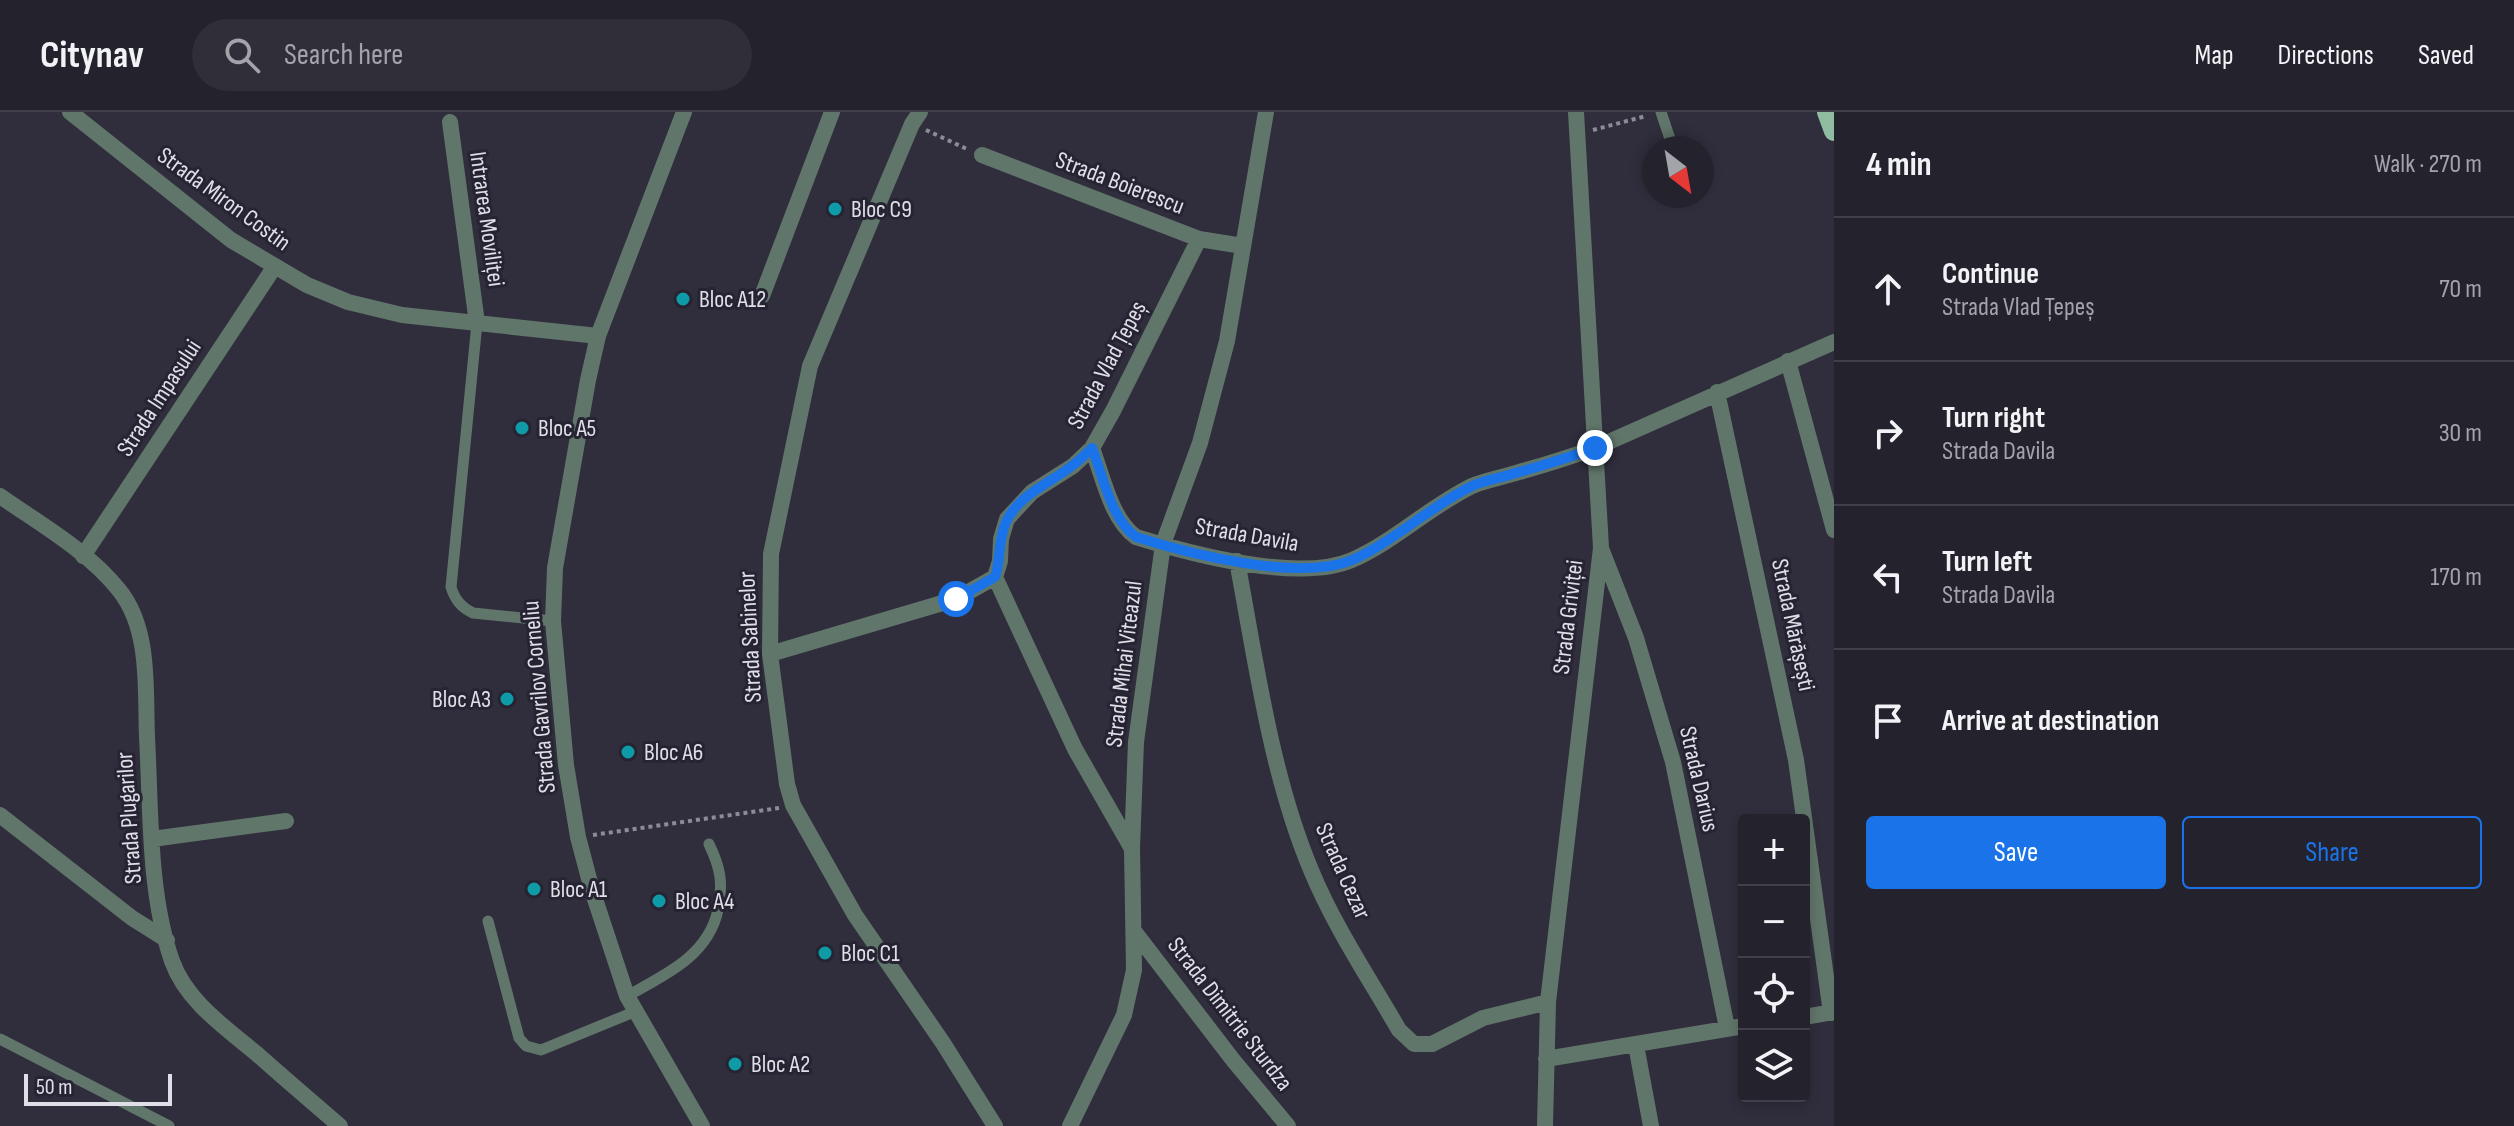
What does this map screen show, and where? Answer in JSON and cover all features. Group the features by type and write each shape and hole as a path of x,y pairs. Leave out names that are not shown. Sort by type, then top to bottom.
{"main road":[{"path":"1827,112 1834,131"}],"street":[{"name":"Strada Miron Costin","path":"70,112 231,240 307,285 348,302 402,315 598,336"},
{"name":"Strada Gavrilov Corneliu","path":"684,112 598,336 555,568 553,621 566,765 578,837 592,890 634,1012 699,1125"},
{"path":"762,296 832,112"},
{"name":"Strada Mihai Viteazul","path":"1070,1126 1124,1015 1134,970 1132,848 1136,742 1163,544 1200,443 1227,341 1266,112"},
{"name":"Strada Griviței","path":"1545,1126 1548,1002 1601,548 1576,112"},
{"name":"Strada Sabinelor","path":"916,118 810,366 771,554 770,654 787,784 793,805 855,915 943,1043 995,1126"},
{"name":"Intrarea Moviliței","path":"450,122 477,323"},
{"name":"Strada Boierescu","path":"982,155 1199,239 1243,246"},
{"name":"Strada Vlad Țepeș","path":"995,577 1007,519 1032,492 1073,466 1092,448 1199,239"},
{"name":"Strada Impasului","path":"83,556 275,266"},
{"name":"Strada Davila","path":"1092,448 1126,530 1136,537 1237,561 1305,570 1351,560 1381,544 1442,501 1476,484 1595,448 1834,342"},
{"path":"1788,361 1834,530"},
{"name":"Strada Mărășești","path":"1717,392 1796,760 1833,1012"},
{"name":"Strada Plugarilor","path":"0,496 83,556 121,591 135,618 144,659 152,839 159,904 172,961 181,979 200,1005 340,1126"},
{"name":"Strada Darius","path":"1601,548 1636,638 1673,762 1727,1028"},
{"name":"Strada Cezar","path":"1237,561 1275,758 1310,868 1399,1030 1414,1044 1432,1044 1483,1018 1548,1002"},
{"path":"770,654 956,599 995,577 1075,749 1132,848"},
{"path":"0,815 132,918 167,940"},
{"path":"152,839 286,821"},
{"name":"Strada Dimitrie Sturdza","path":"1134,931 1288,1126"},
{"path":"1810,1016 1833,1012"},
{"path":"1546,1059 1738,1027"},
{"path":"1636,1045 1651,1126"}],"lane":[{"path":"1661,112 1669,136"},
{"path":"477,323 451,587 464,609 473,613 553,621"},
{"path":"627,996 675,968 697,951 714,926 723,886 709,844"},
{"path":"488,921 519,1038 526,1046 541,1050 634,1012"},
{"path":"0,1039 169,1126"}],"path":[{"path":"1578,134 1661,112"},
{"path":"916,118 982,155"},
{"path":"578,837 793,805"}],"place":[{"name":"Bloc C9","path":"835,209"},
{"name":"Bloc A12","path":"683,299"},
{"name":"Bloc A5","path":"522,428"},
{"name":"Bloc A3","path":"507,699"},
{"name":"Bloc A6","path":"628,752"},
{"name":"Bloc A1","path":"534,889"},
{"name":"Bloc A4","path":"659,901"},
{"name":"Bloc C1","path":"825,953"},
{"name":"Bloc A2","path":"735,1064"}],"route":[{"path":"956,599 995,577 1007,519 1032,492 1073,466 1092,448 1117,514 1126,530 1136,537 1237,561 1305,570 1351,560 1381,544 1442,501 1476,484 1595,448"}]}
